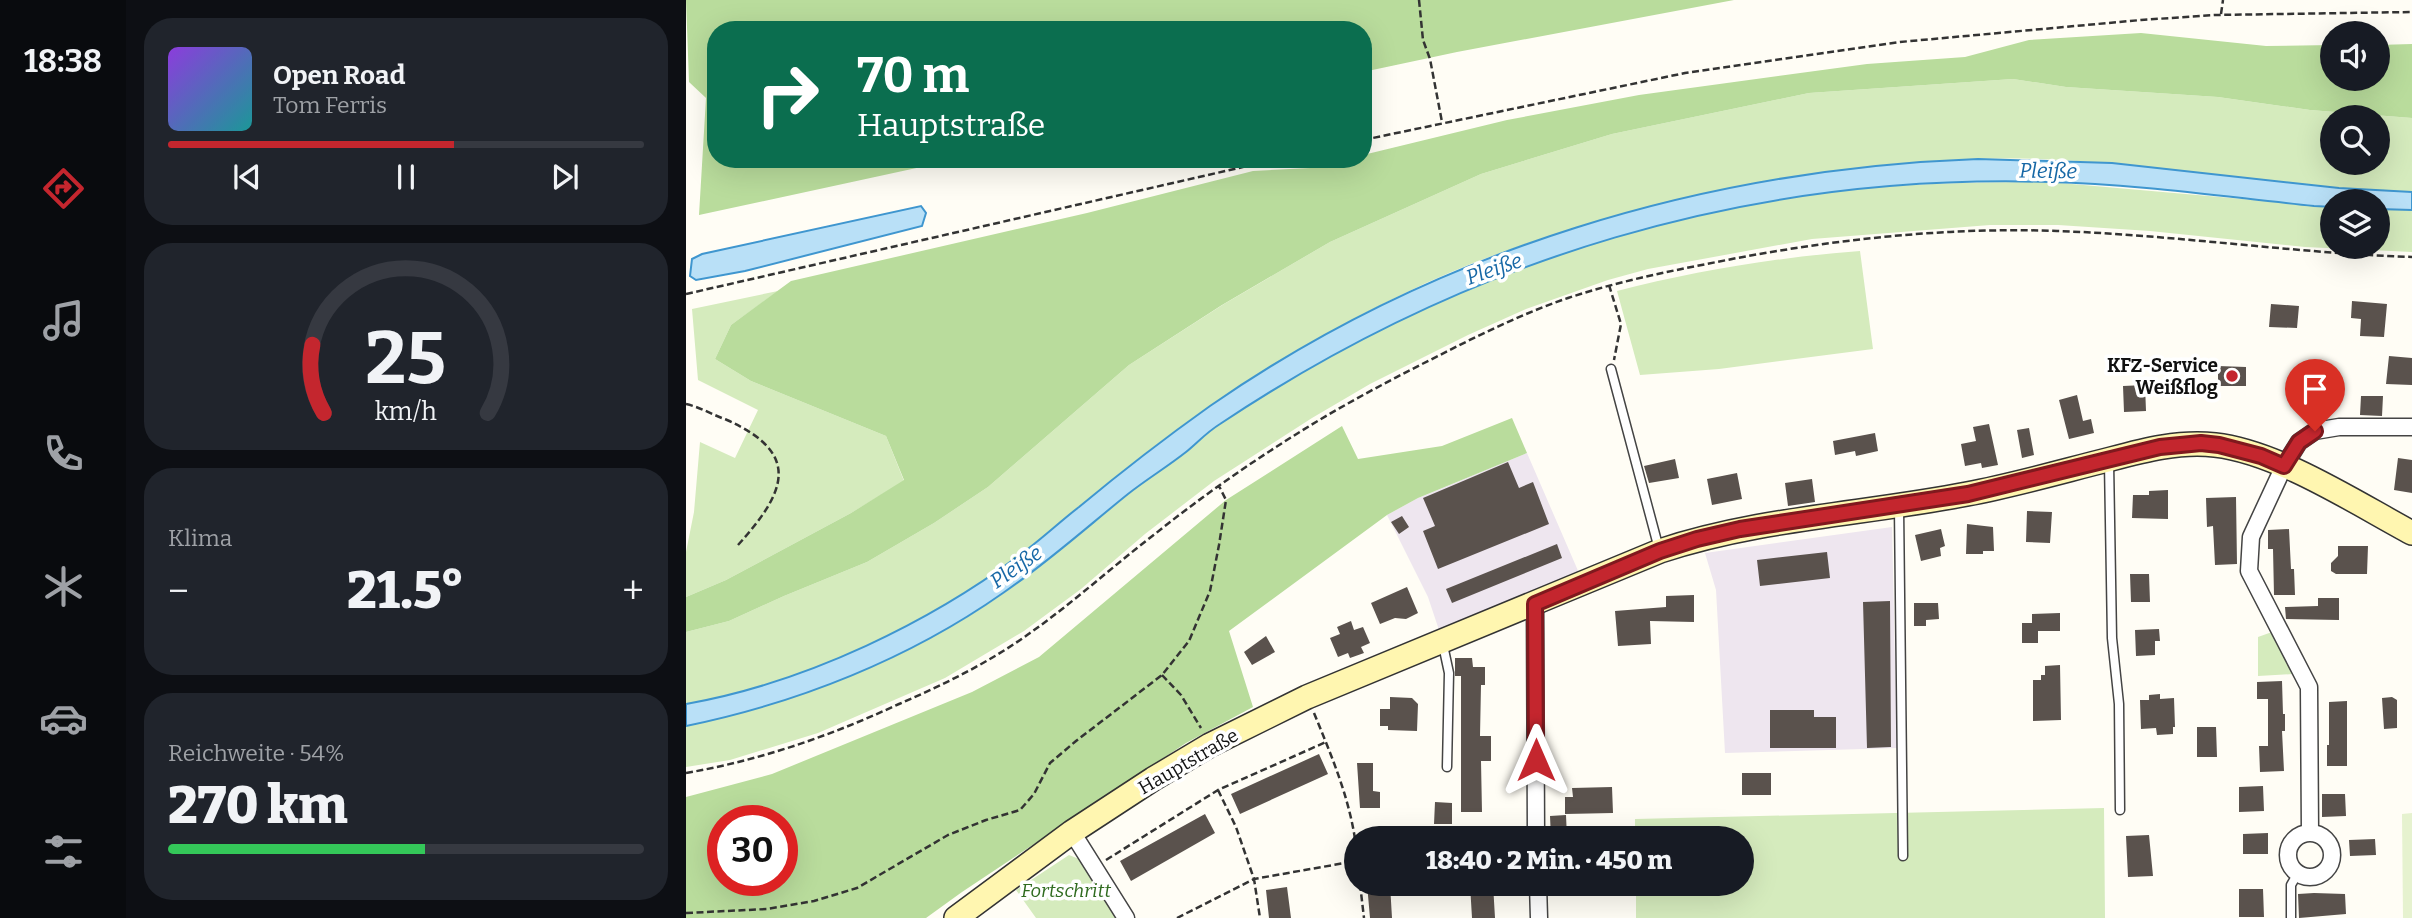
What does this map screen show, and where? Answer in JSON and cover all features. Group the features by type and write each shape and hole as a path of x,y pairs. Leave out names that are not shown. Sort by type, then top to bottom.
{"main road":[{"name":"Hauptstraße","path":"956,918 1072,832 1153,779 1210,746 1307,697 1660,551 1697,539 1740,529 1968,494 2160,447 2201,443 2261,456 2412,533"}],"street":[{"path":"2310,833 2309,687 2249,571 2251,537 2284,466 2299,442 2315,431 2339,427 2412,427"},
{"path":"1535,604 1536,826"},
{"path":"1072,832 1126,918"},
{"path":"2310,833 2324,838 2331,858 2325,870 2312,876 2298,873 2289,862 2289,848 2297,837 2310,833"},
{"path":"1538,896 1539,918"}],"lane":[{"path":"1611,369 1660,551"},
{"path":"2109,459 2112,638 2119,704 2120,810"},
{"path":"1899,505 1903,856"},
{"path":"1442,642 1449,673 1447,767"},
{"path":"2291,918 2291,885 2298,873"}],"path":[{"path":"1419,0 1423,40 1430,59 1442,122"},
{"path":"2221,15 2223,0"},
{"path":"1372,138 1685,73 1900,43 2221,15 2412,12"},
{"path":"686,294 1239,168"},
{"path":"686,773 731,765 820,738 946,683 1027,636 1085,593 1150,537 1218,485 1315,423 1385,383 1528,314 1609,285 1651,274 1813,244 1991,230 2123,235 2304,252 2412,257"},
{"path":"1609,285 1621,324 1611,369"},
{"path":"686,404 750,430 771,447 779,470 777,489 763,518 738,545"},
{"path":"686,913 767,909 814,901 857,888 948,835 1020,810 1034,794 1051,764 1076,741 1163,674 1189,641 1210,591 1226,500 1218,485"},
{"path":"1163,674 1181,695 1210,746"},
{"path":"1307,697 1339,775 1354,826"},
{"path":"1094,868 1218,790 1326,742"},
{"path":"1218,790 1236,827 1254,879 1260,918"},
{"path":"1177,918 1254,879 1344,863"},
{"path":"1361,896 1364,918"}],"shaded area":[{"path":"1527,453 1579,573 1439,630 1428,597 1387,515 1418,498"},
{"path":"1892,527 1897,748 1725,753 1716,590 1705,553"}],"green space":[{"path":"686,0 1734,0 1372,70 1372,21 707,21 707,168 916,168 699,215 706,98 689,82"},
{"path":"2141,33 2266,46 2320,45 2320,91 2390,91 2390,45 2412,44 2412,118 2390,116 2390,105 2320,105 2320,111 2218,97 2066,87 2013,79 1809,93 1612,134 1481,174 1330,242 1222,305 1129,365 988,487 934,523 867,562 729,621 686,632 686,597 726,580 851,513 904,480 886,436 751,381 715,359 731,325 791,281 1087,213 1253,171 1372,168 1372,153 1507,120 1639,95 1867,64 1965,57 2029,40"},
{"path":"2013,79 2066,87 2218,97 2320,111 2320,175 2390,175 2390,116 2412,118 2412,192 2319,187 2086,161 1931,161 1824,172 1718,191 1533,241 1428,282 1367,312 1240,386 1171,434 1025,552 947,603 906,626 864,647 776,681 686,704 686,632 729,621 867,562 934,523 988,487 1129,365 1224,304 1330,242 1481,174 1612,134 1809,93"},
{"path":"2049,182 2320,206 2320,248 2150,231 2058,225 1990,225 1812,239 1648,269 1608,280 1526,309 1468,335 1370,384 1312,418 1214,481 1145,534 1081,589 1024,631 945,678 818,733 730,760 686,767 686,726 770,705 852,676 968,617 1056,554 1217,426 1347,347 1416,313 1557,255 1704,213 1846,190"},
{"path":"2390,209 2412,210 2412,252 2390,251"},
{"path":"1860,251 1873,349 1719,369 1640,375 1617,291 1737,266"},
{"path":"778,291 731,325 715,359 751,381 886,436 904,481 851,513 726,580 686,597 686,552 694,512 700,442 735,458 758,410 698,380 692,309"},
{"path":"1512,418 1527,453 1418,498 1387,515 1229,631 1253,707 1186,743 926,918 686,918 686,797 772,774 972,692 1039,657 1226,500 1342,426 1358,459 1442,446"},
{"path":"2272,632 2293,674 2258,676 2258,637"},
{"path":"2104,808 2105,918 1636,918 1636,896 1754,896 1754,826 1635,826 1635,819"},
{"path":"2412,813 2412,918 2403,918 2402,814"},
{"name":"Fortschritt","path":"1069,855 1079,859 1116,918 1036,918 1016,890"}],"water":[{"name":"Pleiße","path":"1978,159 2112,163 2357,189 2320,189 2320,206 2082,183 1937,183 1828,193 1721,211 1615,237 1513,272 1412,315 1315,366 1215,427 1019,581 967,617 930,638 851,676 811,691 770,705 686,726 686,704 731,694 822,665 866,646 952,601 1029,548 1127,468 1210,406 1296,351 1386,303 1480,262 1576,228 1674,200 1774,180 1876,166"},
{"path":"2390,191 2412,192 2412,210 2390,209"},
{"path":"921,206 926,213 922,226 745,271 696,280 690,276 692,259 702,254"}],"building":[{"path":"2352,301 2387,304 2384,337 2360,336 2361,319 2351,318"},
{"path":"2271,304 2299,306 2297,328 2269,327"},
{"path":"2389,356 2412,358 2412,385 2386,384"},
{"name":"KFZ-Service Weißflog","path":"2218,366 2246,367 2246,386 2218,386"},
{"path":"2318,382 2334,383 2333,398 2326,406 2309,406 2309,389"},
{"path":"2145,385 2146,411 2124,412 2123,386"},
{"path":"2077,395 2083,421 2091,419 2094,433 2069,439 2059,400"},
{"path":"2361,396 2383,396 2382,416 2360,415"},
{"path":"1989,424 1998,465 1982,468 1981,463 1965,466 1961,444 1976,441 1973,427"},
{"path":"2029,428 2034,455 2022,458 2017,430"},
{"path":"1875,433 1878,451 1856,456 1855,451 1835,455 1833,441"},
{"path":"2398,458 2412,460 2412,493 2394,490"},
{"path":"1675,459 1679,478 1649,483 1644,466"},
{"path":"1508,462 1519,488 1533,482 1549,524 1438,569 1423,531 1435,526 1423,498"},
{"path":"1737,473 1742,499 1712,505 1707,479"},
{"path":"1812,479 1815,502 1788,506 1785,483"},
{"path":"2168,490 2168,519 2132,518 2133,495 2149,495 2149,491"},
{"path":"2236,497 2237,564 2215,565 2213,526 2207,527 2206,498"},
{"path":"2027,511 2052,512 2050,543 2026,542"},
{"path":"1402,516 1409,527 1399,534 1391,522"},
{"path":"1967,524 1993,527 1994,551 1966,554"},
{"path":"1941,529 1945,546 1940,548 1941,556 1921,561 1915,535"},
{"path":"2289,529 2295,595 2274,595 2273,549 2268,549 2268,530"},
{"path":"1557,544 1562,558 1452,603 1446,589"},
{"path":"2338,546 2368,546 2367,574 2336,574 2331,571 2331,563 2338,556"},
{"path":"1827,552 1830,578 1760,586 1757,560"},
{"path":"2130,574 2149,574 2150,602 2131,602"},
{"path":"1407,587 1418,613 1406,619 1395,618 1380,624 1371,603"},
{"path":"1694,595 1694,622 1650,621 1651,644 1618,646 1615,611 1666,607 1666,596"},
{"path":"2318,598 2339,598 2339,620 2286,619 2285,607 2318,606"},
{"path":"1890,601 1891,747 1867,748 1863,602"},
{"path":"1914,603 1938,603 1939,619 1926,620 1926,626 1914,626"},
{"path":"2060,613 2060,631 2038,631 2038,643 2022,643 2022,623 2032,623 2032,614"},
{"path":"1351,621 1354,630 1363,627 1370,643 1361,647 1364,653 1350,658 1348,653 1338,657 1330,638 1340,634 1337,627"},
{"path":"2159,629 2160,641 2155,641 2155,655 2136,656 2135,630"},
{"path":"1266,636 1275,652 1252,665 1244,652"},
{"path":"1455,658 1472,658 1473,667 1485,667 1485,685 1481,685 1480,736 1491,736 1491,761 1481,761 1482,812 1461,812 1461,676 1455,676"},
{"path":"2060,665 2061,720 2033,721 2033,680 2041,680 2041,675 2045,675 2045,666"},
{"path":"2282,681 2285,714 2285,731 2282,731 2284,771 2260,772 2259,746 2268,746 2268,699 2257,699 2257,682"},
{"path":"2160,694 2160,699 2174,698 2173,734 2157,735 2156,728 2141,729 2140,700 2149,700 2149,695"},
{"path":"1390,697 1412,698 1418,704 1417,731 1388,730 1388,726 1380,726 1380,709 1390,709"},
{"path":"2392,697 2397,700 2397,728 2384,729 2382,698"},
{"path":"2347,701 2347,766 2327,766 2329,702"},
{"path":"1770,710 1814,710 1814,717 1836,717 1836,748 1770,748"},
{"path":"2197,727 2216,727 2217,757 2197,757"},
{"path":"1319,754 1328,774 1240,814 1231,794"},
{"path":"1357,763 1373,763 1373,791 1380,792 1380,808 1360,808"},
{"path":"1742,773 1771,773 1771,795 1742,795"},
{"path":"2263,786 2264,811 2239,812 2239,787"},
{"path":"1612,787 1613,813 1565,814 1565,797 1573,797 1572,788"},
{"path":"2322,794 2345,794 2346,816 2322,817"},
{"path":"1435,802 1452,803 1452,824 1434,824"},
{"path":"1205,814 1215,833 1131,881 1120,861"},
{"path":"1566,815 1566,826 1550,826 1550,816"},
{"path":"2268,833 2268,854 2243,854 2243,834"},
{"path":"2149,835 2153,876 2128,877 2126,836"},
{"path":"2375,839 2376,855 2350,856 2349,840"},
{"path":"1287,887 1291,918 1269,918 1266,890"},
{"path":"2239,889 2263,889 2264,917 2239,917"},
{"path":"2298,894 2345,894 2346,914 2299,918"},
{"path":"1368,896 1391,896 1392,918 1370,918"},
{"path":"1471,896 1494,896 1495,918 1472,918"}],"place":[{"name":"KFZ-Service Weißflog","path":"2232,376"}],"route":[{"path":"1536,760 1535,604 1660,551 1740,529 1968,494 2160,447 2201,443 2219,445 2261,456 2284,466 2299,442 2315,431"}]}
